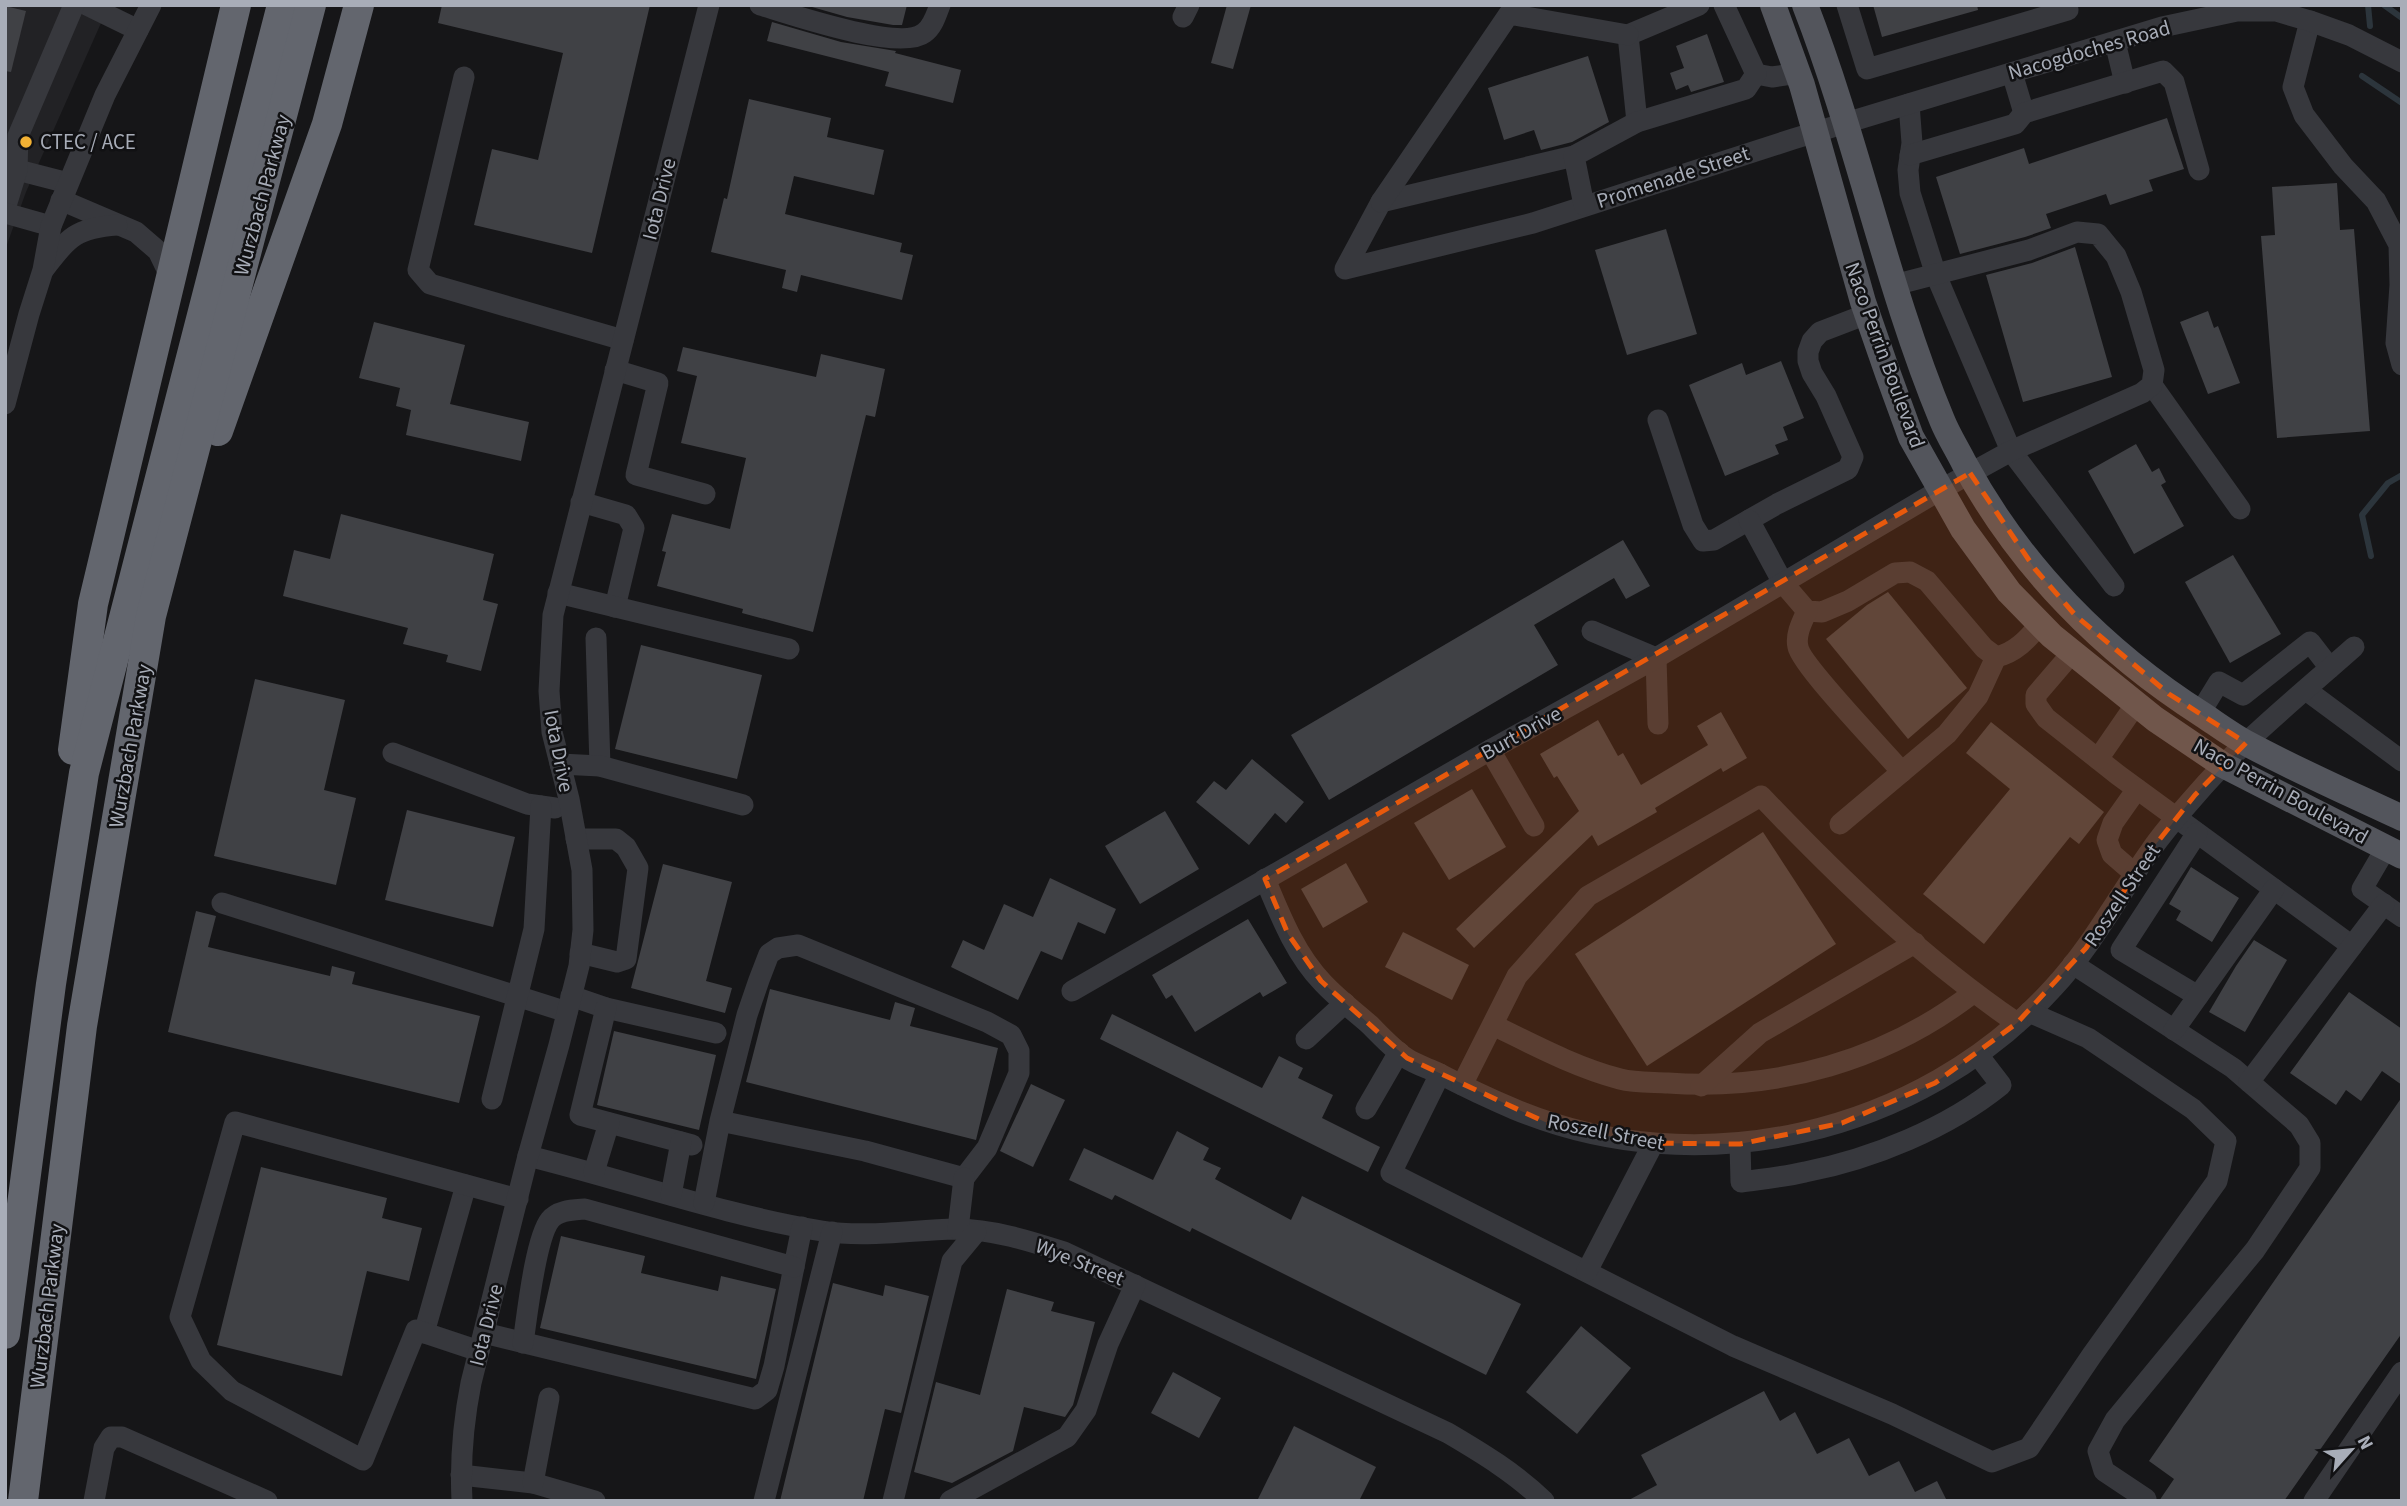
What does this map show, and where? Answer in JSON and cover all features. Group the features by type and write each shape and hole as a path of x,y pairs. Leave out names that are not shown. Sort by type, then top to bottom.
{"highway":[{"path":"51,984 67,793 93,604 236,5"},
{"name":"Wurzbach Parkway","path":"5,1334 51,984 84,773 282,5"},
{"name":"Wurzbach Parkway","path":"23,1501 82,1026 151,616 311,5"},
{"path":"151,616 327,124 359,5"}],"main road":[{"name":"Naco Perrin Boulevard","path":"1773,5 1798,73 1867,314 1911,437 1963,529 2009,592 2071,653 2136,704 2223,765 2394,852"},
{"name":"Naco Perrin Boulevard","path":"1805,5 1847,123 1894,285 1943,423 1970,474 2013,540 2076,615 2169,694 2246,743 2402,818"}],"street":[{"path":"51,226 5,211 18,136 74,5"},
{"path":"87,5 138,30"},
{"path":"7,394 43,270 51,226 105,95 151,5"},
{"name":"Iota Drive","path":"462,1501 464,1420 481,1342 559,1045 580,953 582,870 571,809 552,732 549,691 553,615 709,5"},
{"path":"760,5 868,35 902,39 923,35 933,22 940,5"},
{"path":"1381,202 1509,14 1628,34 1699,5"},
{"path":"1724,5 1756,74"},
{"path":"1847,5 1867,69 2068,10 2065,5"},
{"name":"Nacogdoches Road","path":"1814,132 2162,27 2237,11 2276,11 2310,20 2349,35 2402,62"},
{"path":"2310,20 2293,87 2304,115 2343,166 2376,201 2400,245 2396,343 2402,365"},
{"path":"1628,34 1637,122"},
{"path":"2115,42 2125,83"},
{"path":"1910,155 2015,124 2024,113 2163,71 2174,82 2199,170"},
{"path":"1756,74 1772,77 1798,73"},
{"path":"2012,73 2024,113"},
{"path":"1381,202 1574,156 1637,122 1746,89 1756,74"},
{"path":"464,77 418,270 430,284 623,340"},
{"path":"1909,104 1912,143 1908,170 1910,193 1936,275 2011,451 2114,586"},
{"name":"Promenade Street","path":"1381,202 1345,269 1533,223 1814,132"},
{"path":"1574,156 1584,205"},
{"path":"11,168 64,191 136,232 158,251 171,278"},
{"path":"43,270 68,239 92,226 120,225"},
{"path":"1894,285 2029,250 2077,232 2098,234 2116,256 2131,292 2154,370 2152,385 2240,509"},
{"path":"1658,420 1693,525 1703,541 1714,540 1848,469 1853,457 1812,373 1808,352 1812,341 1820,332 1867,314"},
{"path":"615,370 658,383 636,475 705,494"},
{"name":"Burt Drive","path":"1072,991 1490,750 1656,658 1940,490 2011,451 2142,393 2152,385"},
{"path":"581,502 626,514 634,528 615,607"},
{"path":"1749,520 1783,583 1807,611 1822,612 1848,601 1895,573 1910,572 1927,581 1984,648 1996,657 2006,655 2027,640 2040,624"},
{"path":"558,593 789,649"},
{"path":"1807,611 1798,632 1798,649 1816,676 1902,772"},
{"path":"1592,631 1656,658 1658,724"},
{"path":"596,638 600,766"},
{"path":"2200,713 2219,682 2243,695 2310,642 2330,668"},
{"name":"Roszell Street","path":"1265,879 1288,934 1321,981 1407,1058 1462,1085 1545,1122 1592,1134 1692,1146 1793,1136 1842,1123 1935,1083 1978,1055 2023,1018 2073,964 2152,849 2223,765 2354,647"},
{"path":"2071,653 2036,695 2036,704 2046,718 2137,789 2352,946"},
{"path":"1840,824 1947,734 1978,696 1996,657"},
{"path":"2306,690 2402,761"},
{"path":"2098,759 2136,704"},
{"path":"1490,750 1534,826"},
{"path":"393,753 527,804 571,809"},
{"path":"560,764 600,766 743,805"},
{"path":"2135,874 2112,854 2106,840 2113,823 2137,789"},
{"path":"1440,1074 1391,1173 1733,1346 1892,1414 1992,1462 2029,1448 2091,1354 2217,1181 2226,1141 2193,1110 2088,1038 2023,1018 1973,993 1914,943 1810,847 1761,796 1588,896 1517,976 1462,1085"},
{"path":"492,1098 534,929 541,806"},
{"path":"2197,833 2121,950 2198,996"},
{"path":"576,839 615,839 626,847 638,868 626,959 617,962 580,953"},
{"path":"2394,852 2362,889 2402,917"},
{"path":"2174,1030 2274,889"},
{"path":"222,903 518,996 606,1008 716,1033"},
{"path":"2249,1082 2384,904"},
{"path":"1701,1086 1760,1033 1914,943"},
{"path":"704,1203 720,1121 747,1015 769,954 778,948 798,945 987,1022 1011,1035 1020,1051 1019,1073 986,1148 964,1178 967,1230 952,1261 893,1501"},
{"path":"2073,964 2249,1082 2299,1125 2310,1143 2310,1168 2255,1250 2116,1420 2098,1451 2104,1471 2146,1499"},
{"path":"1493,1024 1569,1063 1623,1080 1701,1086 1785,1077 1847,1063 1942,1017 1973,993"},
{"path":"1306,1039 1345,1003"},
{"path":"606,1008 580,1115 687,1143 671,1195"},
{"path":"559,1045 594,1056"},
{"path":"1366,1108 1399,1052"},
{"path":"1740,1143 1741,1182 1805,1172 1866,1157 1975,1106 2001,1085 1978,1055"},
{"path":"720,1121 865,1151 964,1178"},
{"path":"517,1199 235,1122 180,1317 201,1361 232,1391 363,1460 416,1330 454,1343 523,1343 755,1399 767,1390 802,1227"},
{"path":"603,1216 609,1123"},
{"path":"1587,1271 1653,1143"},
{"name":"Wye Street","path":"528,1156 772,1222 832,1232 967,1230 1028,1240 1064,1252 1448,1433 1488,1456 1528,1485 1544,1501"},
{"path":"424,1333 466,1185"},
{"path":"523,1343 535,1264 544,1232 550,1220 559,1213 585,1209 794,1267"},
{"path":"764,1501 832,1232"},
{"path":"504,1254 535,1264"},
{"path":"950,1501 1067,1437 1086,1410 1108,1344 1135,1285"},
{"path":"2314,1501 2402,1372"},
{"path":"533,1483 549,1398"},
{"path":"94,1501 104,1448 111,1437 122,1437 267,1501"},
{"path":"461,1475 533,1483 595,1501"}],"highlighted area":[{"path":"1970,473 2035,569 2076,616 2169,694 2246,743 2195,795 2152,849 2086,948 2017,1023 1935,1083 1842,1123 1740,1144 1641,1143 1545,1122 1407,1058 1321,981 1288,934 1265,879"}],"shaded area":[{"name":"CTEC / ACE","path":"5,5 109,5 26,192 5,250"}],"building":[{"path":"442,5 650,5 592,253 474,225 492,149 538,160 563,53 438,23"},
{"path":"805,5 907,5 902,25 893,25 847,17"},
{"path":"1227,5 1251,5 1233,69 1211,63"},
{"path":"1873,5 1977,5 1978,10 1882,37"},
{"path":"5,6 26,11 11,72 5,71"},
{"path":"772,22 841,42 896,51 895,53 961,70 953,103 885,86 889,72 767,41"},
{"path":"1707,34 1724,82 1691,92 1688,85 1676,90 1670,73 1684,68 1676,46"},
{"path":"1588,56 1609,122 1572,142 1541,150 1534,130 1504,140 1488,88"},
{"path":"749,99 831,118 827,137 884,150 874,195 794,176 785,214 902,243 900,252 913,255 902,300 801,275 797,292 782,288 786,270 711,252 724,198 727,199"},
{"path":"2167,118 2184,169 2149,180 2153,191 2110,205 2106,194 2046,214 2051,228 1960,254 1936,177 2024,148 2029,164"},
{"path":"2337,183 2340,230 2354,229 2370,431 2277,438 2261,236 2275,235 2272,187"},
{"path":"1666,229 1697,334 1627,355 1595,250"},
{"path":"2075,247 2112,377 2023,402 1986,275 2032,263"},
{"path":"2208,311 2214,328 2218,326 2240,383 2208,394 2180,322"},
{"path":"374,322 465,345 450,404 529,422 521,461 406,435 411,410 396,406 400,388 359,378"},
{"path":"683,347 816,377 821,354 885,369 875,417 866,415 813,632 742,613 743,609 657,586 666,552 662,551 672,514 730,529 746,458 681,443 697,376 677,371"},
{"path":"1781,361 1804,418 1783,427 1788,440 1775,445 1779,454 1725,476 1689,385 1742,363 1746,375"},
{"path":"2136,444 2152,472 2159,468 2166,482 2161,485 2184,526 2134,554 2088,471"},
{"path":"341,514 494,554 483,600 498,604 481,671 446,662 448,655 403,644 408,628 283,596 294,550 330,559"},
{"path":"1623,540 1650,586 1626,599 1614,578 1534,625 1558,665 1329,800 1291,735"},
{"path":"2233,555 2281,634 2230,663 2185,582"},
{"path":"1888,592 1967,688 1908,739 1826,639 1867,605"},
{"path":"641,645 762,675 737,779 615,749"},
{"path":"255,679 345,700 324,790 356,798 336,885 214,856"},
{"path":"1721,712 1747,758 1723,772 1721,768 1655,808 1657,812 1598,846 1592,835 1474,948 1456,929 1579,811 1540,754 1598,720 1618,756 1623,753 1641,785 1708,745 1697,726"},
{"path":"1991,722 2104,812 2079,844 2070,837 1984,944 1923,894 2010,789 1966,753"},
{"path":"1252,759 1304,802 1286,823 1275,813 1249,845 1196,802 1214,781 1226,790"},
{"path":"1472,789 1506,847 1449,880 1414,823"},
{"path":"407,810 515,837 493,927 385,900"},
{"path":"1165,811 1199,869 1140,904 1105,846"},
{"path":"1763,832 1836,944 1647,1066 1575,954"},
{"path":"1346,863 1368,902 1323,928 1301,889"},
{"path":"663,864 732,882 706,981 732,988 725,1013 631,988"},
{"path":"2191,867 2239,898 2212,942 2176,920 2181,911 2169,904"},
{"path":"1050,878 1116,909 1105,934 1078,922 1062,960 1041,951 1018,1000 951,967 963,940 984,950 1004,904 1033,917"},
{"path":"196,911 216,916 208,947 330,976 332,966 355,972 352,984 480,1016 459,1103 168,1032"},
{"path":"1248,919 1287,983 1263,997 1260,992 1195,1032 1172,995 1166,999 1152,975"},
{"path":"1403,932 1469,965 1452,1000 1385,967"},
{"path":"2254,940 2287,960 2245,1032 2209,1012"},
{"path":"770,989 890,1020 895,1002 915,1008 910,1026 998,1048 976,1140 746,1082"},
{"path":"2349,992 2402,1029 2402,1085 2382,1071 2361,1101 2346,1090 2336,1105 2290,1073"},
{"path":"1112,1014 1262,1088 1279,1056 1303,1068 1298,1078 1333,1095 1322,1118 1380,1147 1368,1172 1100,1039"},
{"path":"614,1031 716,1055 699,1130 597,1105"},
{"path":"1031,1084 1065,1100 1033,1167 1000,1151"},
{"path":"2402,1097 2402,1333 2284,1501 2159,1501 2174,1479 2149,1461"},
{"path":"1177,1131 1209,1148 1203,1160 1221,1168 1215,1179 1291,1220 1302,1196 1521,1304 1486,1375 1192,1228 1190,1232 1115,1195 1112,1200 1069,1180 1084,1148 1153,1180"},
{"path":"261,1167 387,1198 382,1218 422,1228 409,1281 367,1271 342,1376 217,1345"},
{"path":"561,1236 645,1256 641,1273 718,1291 721,1276 776,1289 756,1379 540,1328"},
{"path":"833,1283 883,1296 885,1285 929,1296 901,1413 885,1409 863,1501 780,1501"},
{"path":"1007,1289 1054,1302 1051,1311 1095,1322 1073,1405 1065,1417 1024,1407 1013,1451 952,1483 914,1472 936,1382 980,1395"},
{"path":"1581,1326 1631,1368 1577,1434 1526,1392"},
{"path":"1173,1372 1221,1398 1199,1438 1151,1413"},
{"path":"1764,1391 1780,1421 1795,1412 1817,1454 1849,1438 1869,1476 1899,1461 1915,1492 1937,1481 1947,1501 1627,1501 1657,1485 1641,1455"},
{"path":"1294,1426 1376,1467 1359,1501 1257,1501"}],"waterway":[{"path":"2368,5 2370,26"},
{"path":"2384,5 2402,18"},
{"path":"2362,76 2402,103"},
{"path":"2371,556 2362,515 2388,483 2402,475"}],"place":[{"name":"CTEC / ACE","path":"26,142"}]}
